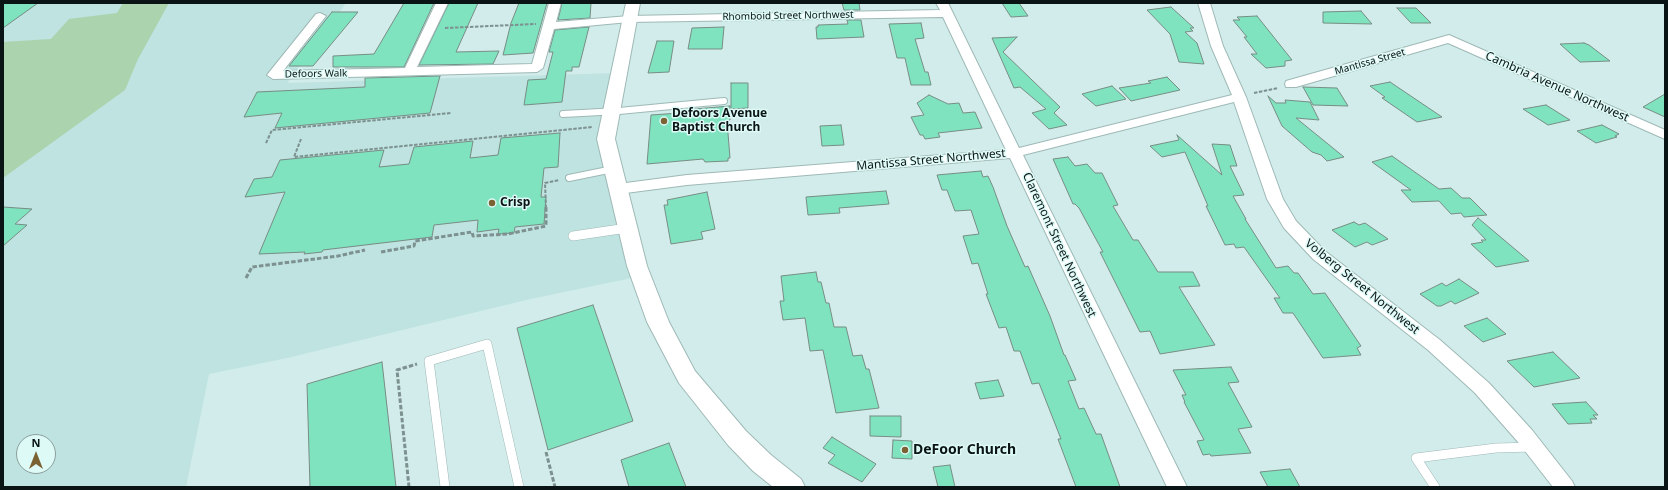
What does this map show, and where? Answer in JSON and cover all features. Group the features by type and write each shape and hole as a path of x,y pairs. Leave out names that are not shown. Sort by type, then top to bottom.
{"street":[{"path":"409,72 442,3"},
{"name":"Defoors Walk","path":"320,16 274,75 537,68 555,3"},
{"path":"632,3 606,139 637,266 658,322 687,377 737,438 762,463 792,487"},
{"name":"Volberg Street Northwest","path":"1204,3 1217,46 1239,97 1275,198 1290,224 1319,255 1434,345 1482,388 1534,447 1565,487"},
{"name":"Rhomboid Street Northwest","path":"548,25 629,19 944,8"},
{"name":"Claremont Street Northwest","path":"944,8 1016,153 1094,318 1177,487"},
{"name":"Mantissa Street","path":"1291,84 1449,39"},
{"name":"Cambria Avenue Northwest","path":"1449,39 1665,135"},
{"name":"Mantissa Street Northwest","path":"615,179 687,180 1016,153 1239,97"}],"lane":[{"path":"563,114 610,112 724,101"},
{"path":"569,178 615,179"},
{"path":"573,236 627,228"},
{"path":"445,487 428,361 487,344 519,487"},
{"path":"1435,487 1416,458 1496,448 1534,447"}],"path":[{"path":"430,29 548,25"},
{"path":"1239,97 1291,84"},
{"path":"266,143 272,130 450,113"},
{"path":"301,140 294,156 594,126"},
{"path":"382,252 414,246 415,241 465,233 472,232 472,236 508,234 546,226 545,183 569,178"},
{"path":"246,278 252,267 338,256 365,250"},
{"path":"409,487 396,370 428,361"},
{"path":"546,452 555,487"}],"shaded area":[{"path":"3,3 346,3 287,83 617,73 606,139 641,276 526,300 287,358 209,374 186,487 3,487"}],"green space":[{"path":"123,3 169,3 138,59 125,90 3,178 3,42 51,39 69,19 117,13"}],"building":[{"path":"3,3 38,3 3,28"},
{"path":"404,3 434,3 404,67 333,67 333,56 374,54"},
{"path":"449,3 478,3 456,52 499,51 493,64 419,65"},
{"path":"519,3 547,3 533,53 503,55 511,23"},
{"path":"562,3 591,3 590,18 558,20"},
{"path":"842,3 859,3 860,10 844,10"},
{"path":"1002,3 1019,3 1028,16 1011,17"},
{"path":"1171,7 1194,28 1190,28 1193,31 1185,32 1197,43 1204,64 1179,62 1170,34 1147,10"},
{"path":"1397,8 1416,8 1431,23 1411,23"},
{"path":"1361,11 1372,24 1323,23 1323,12"},
{"path":"332,12 358,12 313,66 289,66"},
{"path":"1257,16 1292,60 1285,61 1285,66 1266,68 1251,54 1257,54 1244,37 1247,37 1233,20 1240,20 1237,17"},
{"path":"847,20 861,20 864,37 817,39 816,27 818,27 818,25 848,24"},
{"path":"921,23 924,38 915,39 925,72 928,72 931,85 911,85 905,58 897,58 889,24"},
{"path":"589,27 579,67 572,67 572,71 566,71 562,102 524,105 528,80 546,79 553,52 549,52 555,30"},
{"path":"724,27 722,49 688,49 692,28"},
{"path":"1017,37 1003,52 1060,107 1054,113 1067,125 1049,129 1032,113 1046,109 1020,87 1014,88 992,38"},
{"path":"657,41 674,41 669,72 648,73"},
{"path":"1584,43 1589,45 1610,61 1580,62 1560,44"},
{"path":"440,76 430,113 275,128 282,113 244,117 257,92 365,87 365,78"},
{"path":"1167,77 1180,90 1131,101 1119,88 1151,83 1148,81"},
{"path":"1390,82 1442,117 1417,122 1382,98 1385,97 1370,86"},
{"path":"731,83 748,83 748,108 731,109"},
{"path":"1112,86 1126,99 1096,106 1082,94"},
{"path":"1303,87 1337,88 1348,106 1313,105"},
{"path":"1665,94 1665,117 1643,107"},
{"path":"929,95 948,104 959,103 963,113 975,112 982,128 938,133 940,137 925,139 923,135 920,135 911,117 924,115 917,103"},
{"path":"1268,96 1276,103 1286,103 1285,100 1310,102 1319,120 1296,118 1344,157 1327,161 1321,155 1312,152 1282,126"},
{"path":"1546,105 1570,120 1548,125 1523,109"},
{"path":"730,106 730,120 727,121 730,158 728,158 728,161 705,162 703,159 647,164 651,115 694,112 694,109"},
{"path":"841,125 844,145 822,146 820,126"},
{"path":"1602,125 1619,134 1615,136 1617,137 1596,143 1577,131"},
{"path":"560,133 558,167 544,168 541,197 546,197 544,224 515,227 514,233 498,234 499,229 477,232 478,220 434,225 432,237 323,250 322,252 304,254 305,252 259,254 285,192 245,197 254,179 272,177 280,160 384,150 379,167 409,164 414,147 473,141 470,158 498,155 501,138"},
{"path":"1177,135 1222,175 1212,144 1230,145 1237,166 1230,166 1244,195 1233,196 1245,219 1276,268 1288,266 1294,273 1298,273 1313,294 1325,293 1361,346 1357,348 1361,355 1323,358 1293,313 1283,313 1274,298 1280,298 1244,247 1236,248 1234,244 1225,245 1206,206 1208,206 1185,152 1162,157 1150,146 1179,140"},
{"path":"1392,156 1439,189 1451,188 1462,198 1470,198 1487,215 1464,217 1461,213 1451,214 1439,201 1412,202 1401,190 1411,190 1372,162"},
{"path":"1068,157 1075,166 1087,164 1095,173 1102,173 1118,205 1113,206 1133,240 1138,240 1158,272 1193,272 1200,286 1179,287 1215,345 1160,354 1150,331 1140,332 1100,252 1103,252 1079,208 1073,204 1053,159"},
{"path":"981,171 983,177 988,176 1007,226 1025,267 1028,266 1050,316 1064,355 1076,380 1068,381 1079,409 1084,408 1096,434 1101,434 1120,487 1076,487 1058,439 1061,439 1039,383 1032,384 1020,351 1014,351 1006,327 999,328 986,294 988,294 978,263 972,264 963,236 979,234 971,210 955,211 947,190 942,190 937,175"},
{"path":"886,191 889,204 839,208 840,213 808,215 806,197"},
{"path":"707,192 715,229 701,232 703,239 671,244 664,205 668,205 667,200"},
{"path":"3,207 32,209 15,224 27,225 3,246"},
{"path":"1478,218 1529,261 1496,267 1471,244 1483,242 1481,240 1486,240 1472,225"},
{"path":"1354,222 1359,225 1365,223 1388,239 1372,245 1367,242 1355,247 1332,230"},
{"path":"816,272 818,282 821,282 826,303 829,303 834,327 846,327 853,356 862,355 866,369 869,369 879,408 836,413 823,350 810,351 805,318 783,320 780,301 784,301 781,276"},
{"path":"1459,279 1479,293 1455,304 1451,301 1441,306 1437,306 1420,294 1442,283 1446,286"},
{"path":"593,305 633,421 548,450 517,328"},
{"path":"1487,318 1506,334 1483,342 1464,326"},
{"path":"1553,352 1580,378 1534,387 1507,361"},
{"path":"382,362 396,487 310,487 307,384"},
{"path":"1231,367 1239,382 1228,383 1252,427 1238,429 1251,453 1211,456 1210,454 1203,455 1197,441 1204,440 1184,402 1182,395 1186,395 1173,370"},
{"path":"998,380 1004,396 980,399 975,383"},
{"path":"1586,402 1598,415 1593,415 1597,419 1590,419 1592,423 1568,424 1552,404"},
{"path":"870,416 901,416 901,437 870,436"},
{"path":"832,437 876,464 862,482 828,463 835,455 823,448"},
{"path":"893,440 912,441 912,459 892,458"},
{"path":"669,443 686,487 629,487 621,460"},
{"path":"950,465 955,487 938,487 933,467"},
{"path":"1290,469 1300,487 1268,487 1260,472"}],"place":[{"name":"Defoors Avenue Baptist Church","path":"664,121"},
{"name":"Crisp","path":"492,203"},
{"name":"DeFoor Church","path":"905,450"}]}
